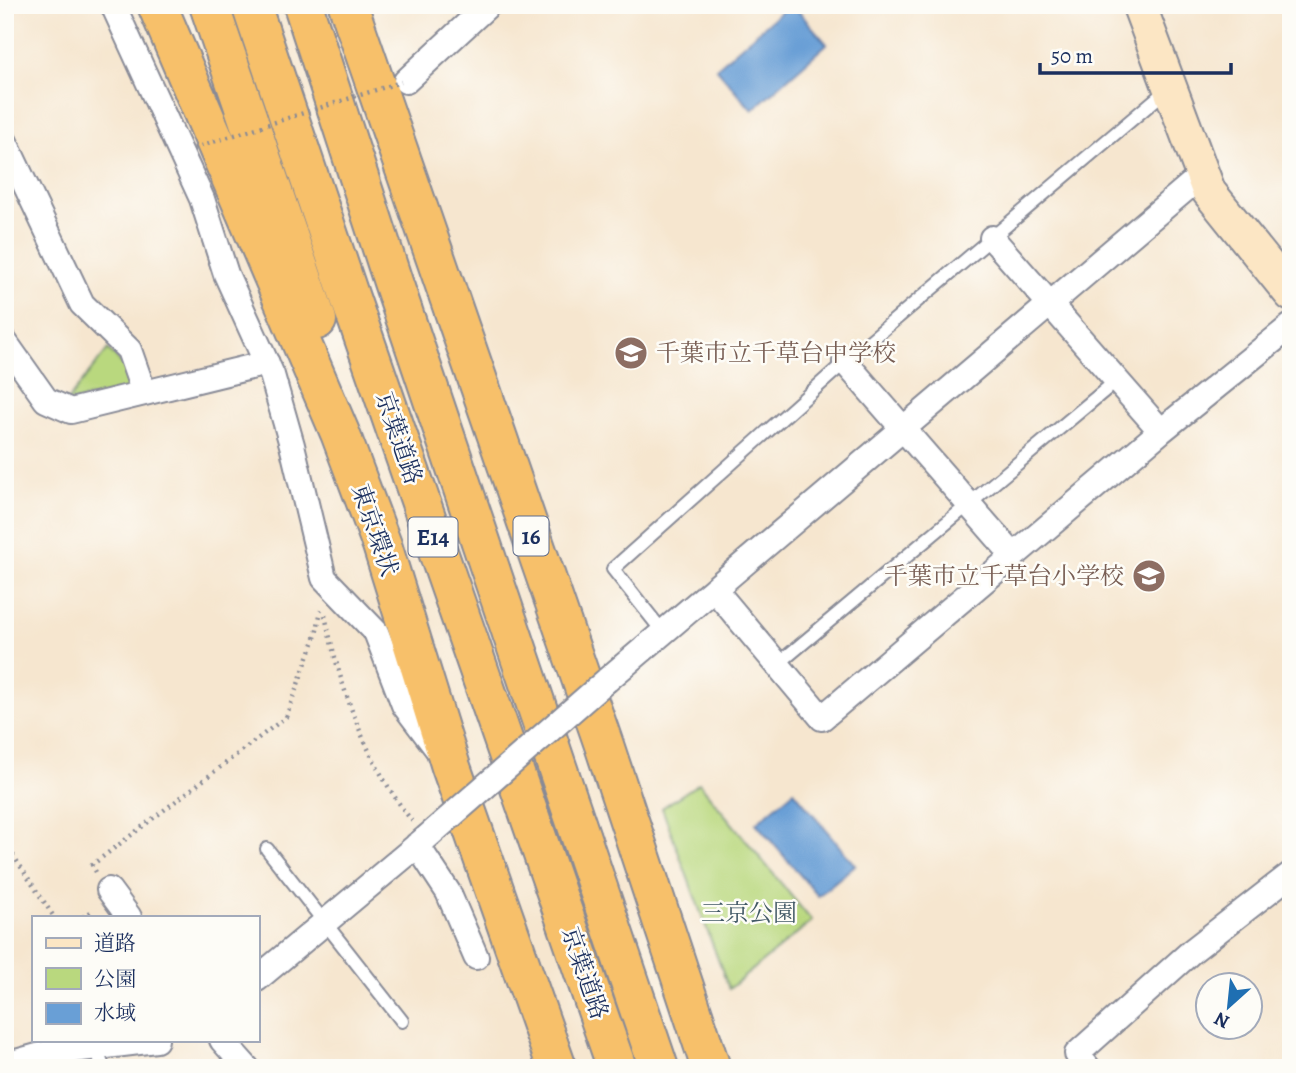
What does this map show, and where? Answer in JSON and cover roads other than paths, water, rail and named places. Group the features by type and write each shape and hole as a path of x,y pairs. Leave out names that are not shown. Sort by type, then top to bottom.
{"highway":[{"name":"東京環状","path":"157,5 340,433 382,545 451,767 557,1068"},
{"path":"209,5 416,611 415,652"},
{"name":"京葉道路","path":"251,5 350,299 617,1068"},
{"name":"京葉道路","path":"303,5 397,295 659,1068"},
{"name":"16","path":"348,5 604,745 712,1068"}],"street":[{"path":"114,5 202,199 226,274 267,363 292,445 324,578 376,632 404,705 451,767"},
{"path":"403,81 488,5"},
{"path":"1139,5 1209,192 1291,294"},
{"path":"5,142 82,304 129,350 144,393"},
{"path":"259,976 422,842 663,632 1202,174"},
{"path":"992,238 1161,431"},
{"path":"714,589 822,718 1161,431 1291,326"},
{"path":"5,342 46,400 71,411 267,363"},
{"path":"845,362 1013,555"},
{"path":"422,842 448,892 476,957"},
{"path":"1088,1068 1077,1054 1192,951 1291,874"},
{"path":"109,890 128,916"},
{"path":"5,1065 48,1053 100,1058 150,1042"},
{"path":"224,1042 247,1068"}],"lane":[{"path":"663,632 613,569 845,362 1169,88"},
{"path":"778,664 1116,381"},
{"path":"267,849 402,1021"}],"water":[{"path":"789,5 793,5 827,44 752,110 716,68"},
{"path":"794,791 855,865 818,896 756,823"}],"place":[{"name":"千葉市立千草台中学校","path":"631,353"},
{"name":"千葉市立千草台小学校","path":"1149,576"}],"park label":[{"name":"三京公園","path":"749,913"}]}
